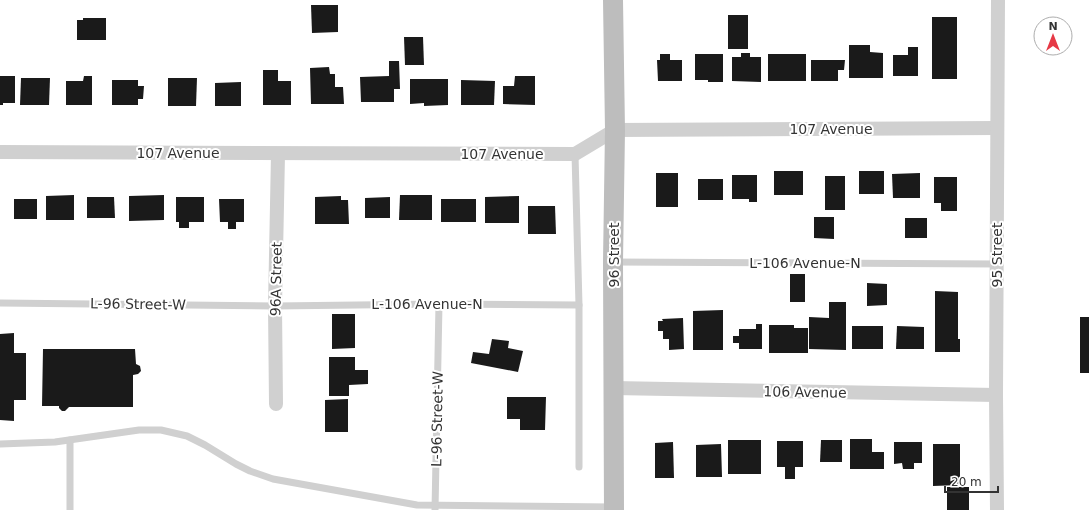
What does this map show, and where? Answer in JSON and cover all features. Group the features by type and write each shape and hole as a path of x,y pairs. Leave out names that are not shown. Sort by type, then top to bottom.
{"street":[{"name":"96 Street","path":"613,0 615,130 613,262 614,509"},
{"name":"95 Street","path":"996,510 998,0"},
{"name":"107 Avenue","path":"615,130 997,128"},
{"path":"575,154 615,130"},
{"name":"107 Avenue","path":"0,152 575,154"},
{"name":"96A Street","path":"276,404 275,306 278,154"},
{"name":"106 Avenue","path":"613,388 996,395"}],"lane":[{"path":"575,154 579,305 579,467"},
{"name":"L-106 Avenue-N","path":"613,262 997,264"},
{"name":"L-96 Street-W","path":"0,303 275,306"},
{"name":"L-106 Avenue-N","path":"275,306 439,304 579,305"},
{"name":"L-96 Street-W","path":"435,508 439,304"},
{"path":"0,444 36,444 139,430 161,430 187,436 250,471 273,479 417,505 435,508 614,509"},
{"path":"70,440 70,510"}],"building":[{"path":"311,5 338,5 338,32 312,33"},
{"path":"728,15 748,15 748,49 728,49"},
{"path":"932,17 957,17 957,79 932,79"},
{"path":"83,18 106,18 106,40 77,40 77,20 83,20"},
{"path":"404,37 423,37 424,65 405,65"},
{"path":"849,45 870,45 870,52 883,53 883,78 849,78"},
{"path":"908,47 918,47 918,76 893,76 893,55 908,55"},
{"path":"741,53 750,53 750,57 761,57 761,82 732,81 732,57 741,57"},
{"path":"660,54 670,54 670,60 682,60 682,81 658,81 657,60 660,60"},
{"path":"695,54 723,54 723,82 695,80"},
{"path":"768,54 806,54 806,81 768,81"},
{"path":"811,60 845,60 844,70 838,70 838,81 811,81"},
{"path":"389,61 399,61 400,89 394,89 394,102 361,102 360,77 389,76"},
{"path":"329,67 330,74 335,74 335,87 343,87 344,104 311,104 310,68"},
{"path":"263,70 278,70 278,81 291,81 291,105 263,105"},
{"path":"0,76 15,76 15,103 3,103 3,105 0,105"},
{"path":"84,76 92,76 92,105 66,105 66,81 83,81"},
{"path":"515,76 535,76 535,105 503,104 503,86 514,86"},
{"path":"21,78 50,78 49,105 20,105"},
{"path":"168,78 197,78 196,106 168,106"},
{"path":"410,79 448,79 448,105 424,106 424,103 410,104"},
{"path":"112,80 138,80 138,86 144,86 143,99 138,99 138,105 112,105"},
{"path":"461,80 495,81 494,105 461,105"},
{"path":"241,82 241,106 215,106 215,83"},
{"path":"774,171 803,171 803,195 774,195"},
{"path":"859,171 884,171 884,194 859,194"},
{"path":"656,173 678,173 678,207 656,207"},
{"path":"920,173 920,198 893,198 892,174"},
{"path":"732,175 757,175 757,202 749,202 749,199 732,199"},
{"path":"825,176 845,176 845,210 825,210"},
{"path":"934,177 957,177 957,211 941,211 941,203 934,203"},
{"path":"698,179 723,179 723,200 698,200"},
{"path":"74,195 74,220 46,220 46,196"},
{"path":"164,195 164,220 129,221 129,196"},
{"path":"400,195 432,195 432,220 399,220"},
{"path":"341,196 341,200 348,200 349,224 315,224 315,197"},
{"path":"519,196 519,223 485,223 485,197"},
{"path":"87,197 114,197 115,218 87,218"},
{"path":"176,197 204,197 204,222 189,222 189,228 179,228 179,222 176,222"},
{"path":"390,197 390,218 365,218 365,198"},
{"path":"14,199 37,199 37,219 14,219"},
{"path":"219,199 244,199 244,222 236,222 236,229 228,229 228,222 220,222"},
{"path":"441,199 476,199 476,222 441,222"},
{"path":"528,206 555,206 556,234 528,234"},
{"path":"814,217 834,217 834,239 814,238"},
{"path":"905,218 927,218 927,238 905,238"},
{"path":"790,274 805,274 805,302 790,302"},
{"path":"867,283 887,284 887,305 867,306"},
{"path":"935,291 958,292 958,339 960,339 960,352 935,352"},
{"path":"829,302 846,302 846,350 809,349 809,317 829,318"},
{"path":"723,310 723,350 693,350 693,311"},
{"path":"332,314 355,314 355,348 332,349"},
{"path":"1080,317 1089,317 1089,373 1080,373"},
{"path":"683,318 684,349 669,350 669,339 663,339 663,331 658,331 658,321 663,321 662,319"},
{"path":"756,324 762,324 762,349 739,349 739,343 733,343 733,336 739,336 739,329 756,329"},
{"path":"769,325 794,325 794,328 808,328 808,353 769,353"},
{"path":"852,326 883,326 883,349 852,349"},
{"path":"897,326 924,327 924,349 896,349"},
{"path":"14,333 14,353 26,353 26,400 14,400 14,421 0,420 0,334"},
{"path":"492,339 509,341 508,348 523,351 518,372 471,363 473,352 489,354"},
{"path":"43,349 135,349 136,364 140,366 141,371 138,374 133,375 133,407 69,407 65,411 62,411 59,406 42,406"},
{"path":"329,357 355,357 355,370 368,370 368,384 349,385 349,396 329,396"},
{"path":"507,397 546,397 545,430 520,430 520,419 507,419"},
{"path":"348,399 348,432 325,432 325,400"},
{"path":"850,439 872,439 872,452 884,452 884,469 850,469"},
{"path":"728,440 761,440 761,474 728,474"},
{"path":"821,440 842,440 842,462 820,462"},
{"path":"777,441 803,441 803,467 795,467 795,479 785,479 785,467 777,467"},
{"path":"673,442 674,478 655,478 655,443"},
{"path":"894,442 922,442 922,463 914,463 914,469 903,469 902,463 894,464"},
{"path":"721,444 722,477 696,477 696,445"},
{"path":"933,444 960,444 960,485 933,486"},
{"path":"947,487 969,487 969,510 947,510"}]}
